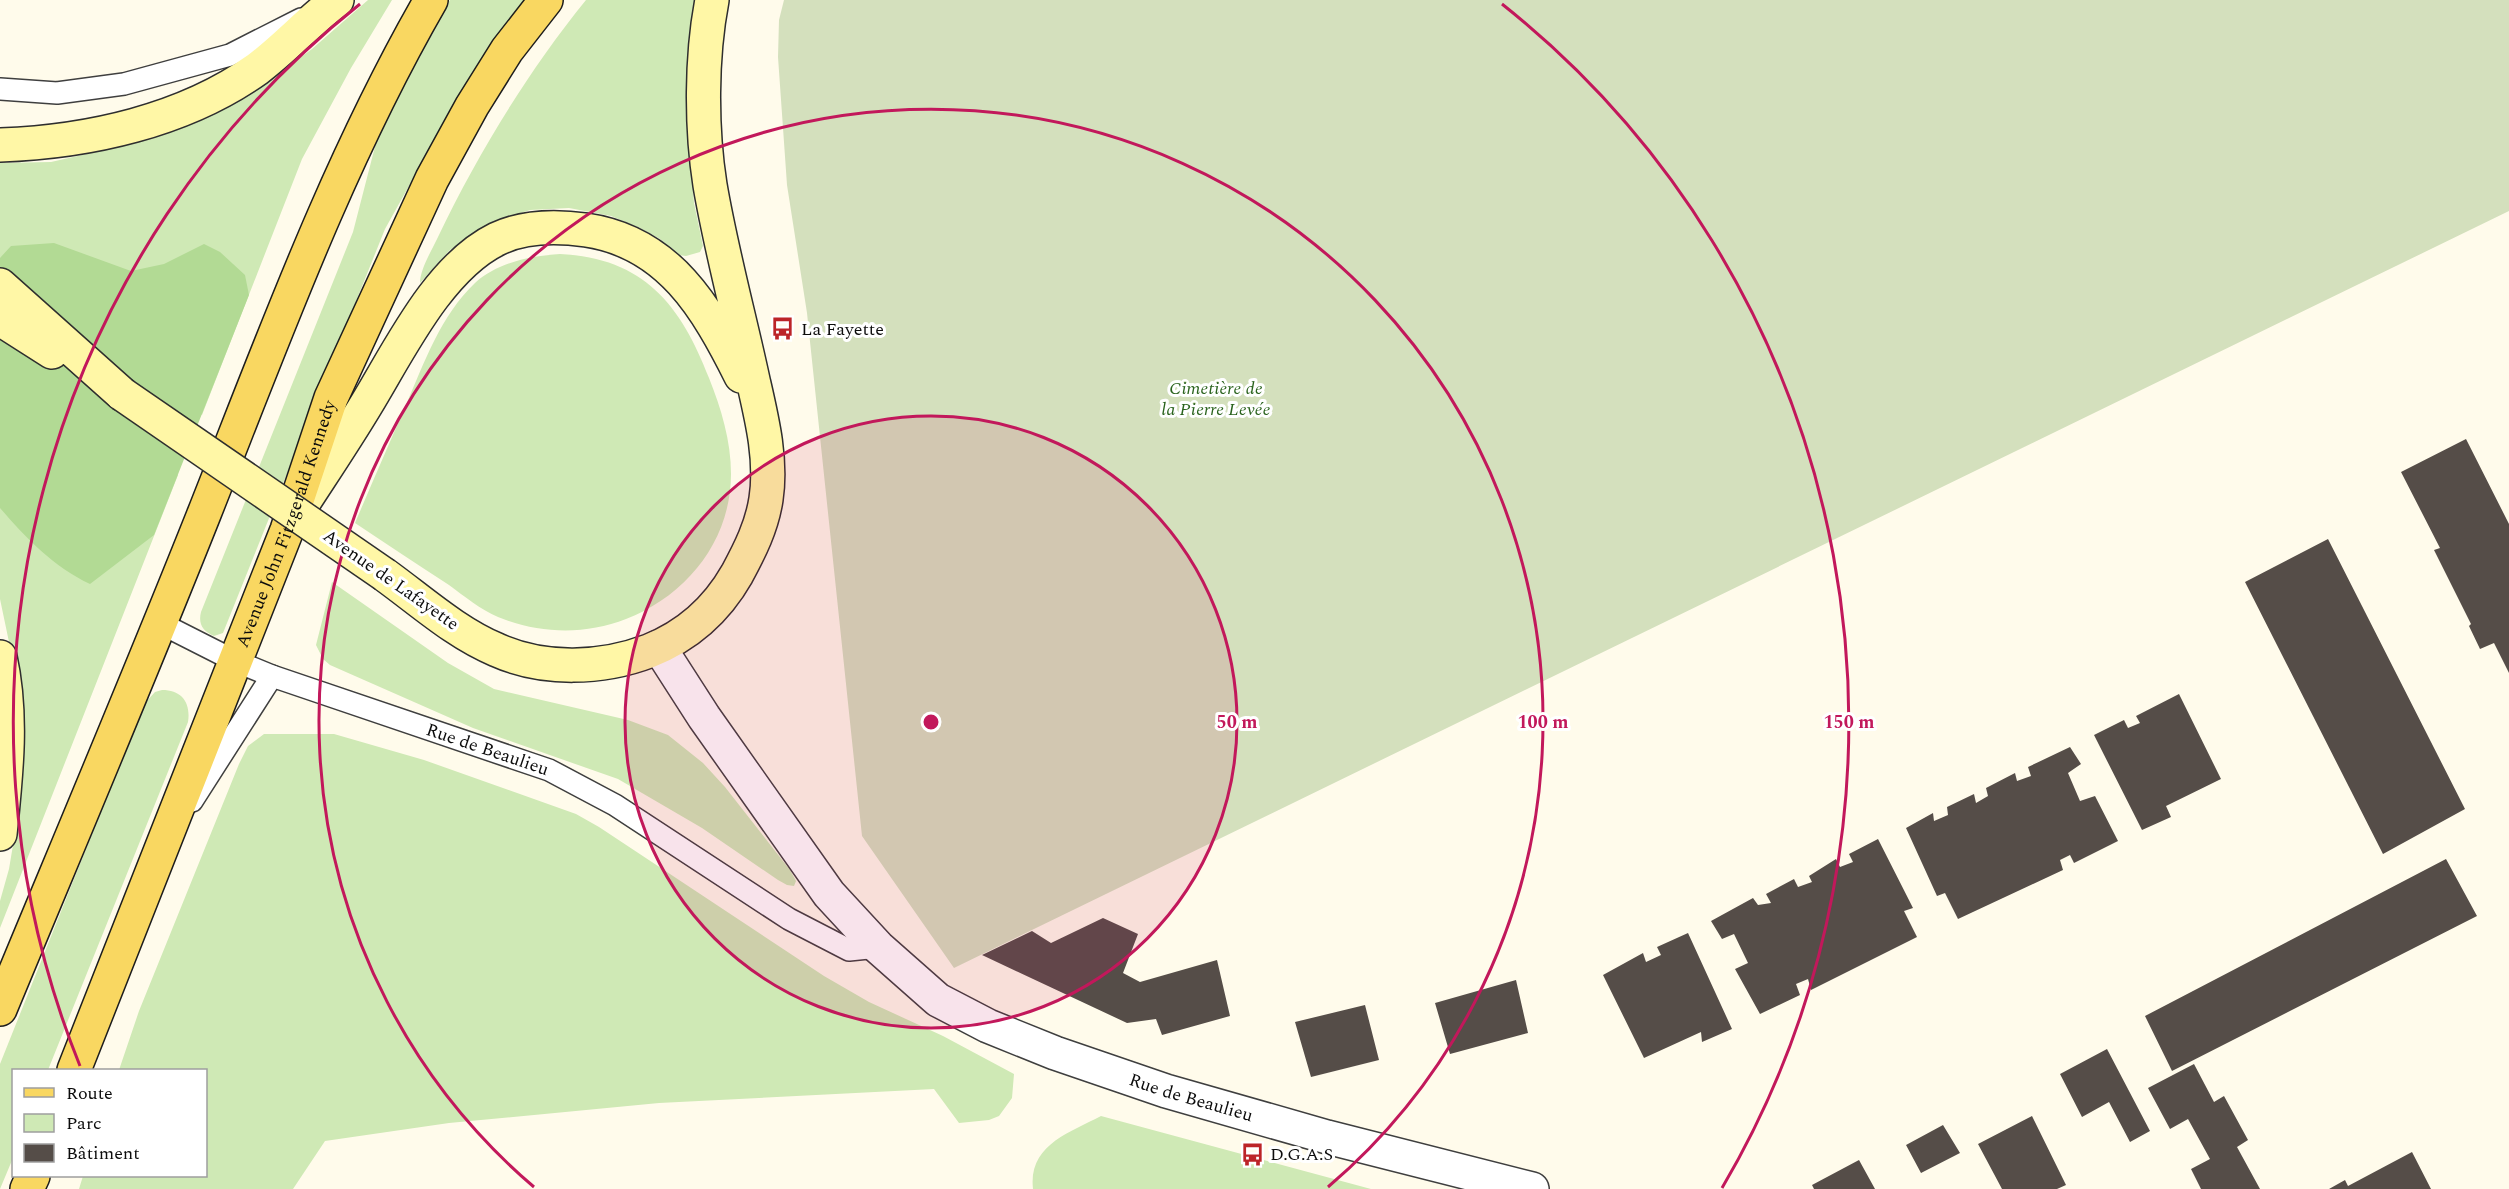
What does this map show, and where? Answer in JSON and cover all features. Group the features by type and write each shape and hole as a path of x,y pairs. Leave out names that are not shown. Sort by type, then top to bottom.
{"main road":[{"path":"0,1009 160,623 295,283 362,128 394,64 431,0"},
{"name":"Avenue John Fitzgerald Kennedy","path":"75,1069 287,530 331,399 432,179 495,69 546,0"}],"street":[{"path":"712,0 705,87 705,142 721,242 733,285 761,417"},
{"path":"0,145 36,144 75,139 135,125 190,106 255,70 335,1"},
{"path":"287,530 404,340 449,276 472,255 497,239 520,231 545,227 601,232 633,244 660,262 698,299 717,330 761,417"},
{"name":"Avenue de Lafayette","path":"0,285 122,394"},
{"name":"Avenue de Lafayette","path":"0,320 122,394 482,643 517,657 577,666 635,657 659,647 683,634 704,618 731,584 751,548 761,523 766,499 768,473 761,417"},
{"name":"Rue de Beaulieu","path":"659,647 704,717 829,894 878,947 938,1000 988,1026 1055,1053 1166,1091 1500,1185 1532,1189"},
{"path":"0,657 6,712 7,766 0,834"}],"lane":[{"path":"0,88 57,93 124,84 230,55 335,1"},
{"name":"Rue de Beaulieu","path":"160,623 235,661 272,676 549,770 615,805 789,919 849,950 878,947"},
{"path":"157,857 272,676"}],"green space":[{"path":"368,0 392,0 351,68 302,159 202,415 103,346 0,258 0,163 51,162 135,143 213,112 262,85 312,49"},
{"path":"450,0 530,0 463,89 385,229 223,633 214,636 202,627 201,612 353,232 378,135 416,59"},
{"path":"586,0 698,0 689,137 694,203 703,246 700,252 686,256 678,255 660,239 611,216 569,208 530,210 503,219 476,232 450,250 420,283 422,272 453,206 487,144 524,84"},
{"name":"Cimetière de la Pierre Levée","path":"784,0 2509,0 2509,211 954,968 862,836 807,313 787,185 778,57 779,20"},
{"path":"54,243 131,271 164,264 204,244 220,252 245,275 249,295 154,535 90,584 64,569 41,551 0,508 0,258 11,246"},
{"path":"560,254 589,257 615,265 637,276 655,290 672,308 686,328 713,389 727,437 731,462 729,499 723,522 714,543 686,581 648,609 610,624 579,630 530,627 498,617 479,607 355,523 427,356 452,310 475,283 494,270 515,261"},
{"path":"0,349 178,475 0,928 0,901 9,869 24,761 14,666 0,599"},
{"path":"332,582 448,663 494,689 628,720 668,735 703,763 725,787 790,870 796,881 794,886 778,880 702,828 618,779 473,728 330,665 323,659 316,645"},
{"path":"162,690 180,695 188,709 188,722 48,1069 12,1069 12,1160 0,1189 0,1064 144,704 155,692"},
{"path":"264,734 334,734 424,760 576,814 824,976 869,1002 943,1036 1014,1074 1012,1098 999,1116 989,1120 959,1123 934,1089 659,1103 449,1123 325,1141 293,1189 79,1189 83,1177 207,1177 207,1069 119,1069 139,1011 248,746"},
{"path":"1101,1116 1371,1189 1033,1189 1033,1174 1037,1161 1044,1151 1064,1135"}],"building":[{"path":"2466,439 2509,524 2509,673 2494,643 2480,649 2469,626 2471,624 2434,550 2440,548 2401,472"},
{"path":"2328,539 2465,809 2383,854 2245,582"},
{"path":"2179,694 2221,779 2166,806 2171,817 2142,830 2094,735 2124,720 2128,728 2140,723 2136,716"},
{"path":"2070,747 2081,764 2068,773 2080,801 2095,796 2118,841 2074,863 2070,855 2060,860 2063,870 1958,919 1945,893 1937,896 1906,828 1933,813 1934,821 1948,815 1947,807 1974,794 1976,803 1988,796 1986,788 2015,773 2017,781 2031,776 2028,767"},
{"path":"1878,839 1913,908 1904,911 1917,937 1811,990 1808,979 1796,984 1800,995 1760,1014 1735,969 1748,963 1734,934 1722,939 1711,921 1753,898 1758,905 1771,903 1766,894 1794,879 1798,887 1812,882 1809,876 1836,859 1840,867 1853,862 1849,854"},
{"path":"2446,859 2477,916 2172,1071 2145,1016"},
{"path":"1103,918 1138,934 1123,973 1140,982 1217,960 1230,1016 1162,1035 1156,1019 1127,1023 982,955 1032,931 1051,943"},
{"path":"1688,933 1732,1029 1702,1042 1701,1032 1644,1058 1603,975 1643,953 1646,962 1661,955 1657,947"},
{"path":"1516,980 1528,1033 1450,1054 1435,1003"},
{"path":"1365,1005 1379,1060 1311,1077 1295,1022"},
{"path":"2107,1049 2150,1131 2130,1142 2109,1102 2082,1117 2060,1074"},
{"path":"2194,1064 2214,1102 2224,1096 2248,1140 2237,1147 2260,1189 2201,1189 2191,1169 2210,1159 2188,1119 2170,1129 2148,1088"},
{"path":"2032,1116 2066,1185 2057,1189 2002,1189 1978,1144"},
{"path":"1943,1125 1960,1153 1921,1173 1906,1145"},
{"path":"2412,1152 2431,1189 2329,1189 2345,1180 2348,1186"},
{"path":"1859,1160 1875,1189 1814,1189 1812,1185"}],"place":[{"name":"La Fayette","path":"783,329"},
{"name":"D.G.A.S","path":"1252,1154"}]}
